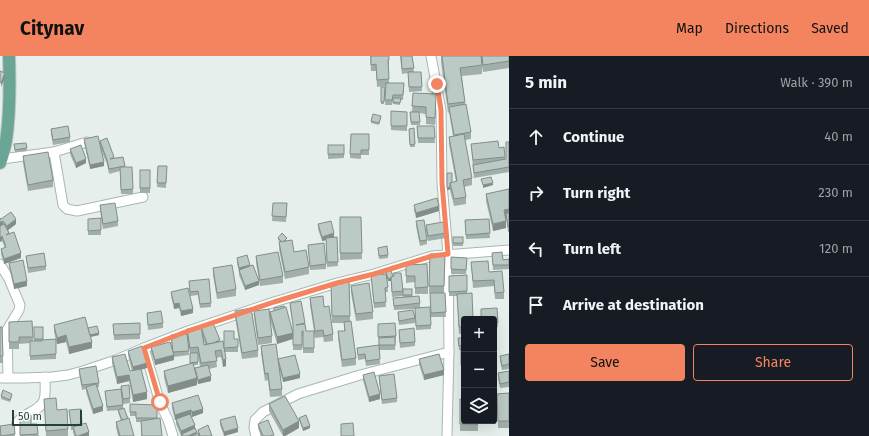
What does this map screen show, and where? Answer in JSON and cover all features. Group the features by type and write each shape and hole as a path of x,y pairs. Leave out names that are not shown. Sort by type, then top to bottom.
{"main road":[{"path":"1,161 8,130 10,75 9,56"}],"street":[{"path":"431,56 441,110 442,183 448,254 449,352 447,436"},
{"path":"1,161 54,152 87,142"},
{"path":"54,152 63,205 67,209 77,211 143,198"},
{"path":"0,264 9,279 20,306 7,330 4,378 45,378 68,375 83,371 116,360 200,326 274,302 432,256 509,250"},
{"path":"144,348 160,402 173,436"},
{"path":"256,436 254,428 255,420 264,412 298,394 360,375 449,352"},
{"path":"16,436 16,426 18,422 40,406 45,399 45,378"}],"building":[{"path":"371,56 389,56 389,79 377,80 376,64 371,65"},
{"path":"401,56 412,56 414,68 402,69"},
{"path":"442,56 481,56 482,65 460,68 465,102 448,104"},
{"path":"482,56 509,56 509,61 483,65"},
{"path":"0,71 5,73 1,83 0,82"},
{"path":"408,72 421,72 422,87 409,87"},
{"path":"386,83 404,83 403,95 393,95 392,100 385,100"},
{"path":"381,87 385,87 384,102 381,102"},
{"path":"413,93 436,94 435,118 426,117 426,107 412,106"},
{"path":"393,98 401,98 400,103 393,102"},
{"path":"466,104 471,132 454,135 449,107"},
{"path":"391,111 407,112 407,126 391,126"},
{"path":"410,112 419,112 420,122 411,122"},
{"path":"373,114 381,116 379,123 371,121"},
{"path":"68,126 70,137 53,140 51,129"},
{"path":"417,126 434,126 435,138 418,138"},
{"path":"414,128 415,144 410,145 409,129"},
{"path":"351,134 369,134 369,150 361,150 361,154 350,154"},
{"path":"464,134 472,178 463,180 466,197 454,199 450,183 457,181 449,137"},
{"path":"98,136 104,162 90,165 84,139"},
{"path":"107,138 114,157 110,159 123,157 125,166 109,169 100,141"},
{"path":"498,141 499,148 504,147 505,157 473,160 471,144"},
{"path":"506,142 509,142 509,167 474,173 473,165 506,159"},
{"path":"26,143 27,148 15,150 14,144"},
{"path":"81,145 86,159 76,163 70,149"},
{"path":"328,145 344,145 344,154 328,154"},
{"path":"48,152 53,180 28,185 23,156"},
{"path":"158,166 167,166 166,183 157,183"},
{"path":"120,167 132,167 133,189 121,190"},
{"path":"140,170 150,170 150,188 140,188"},
{"path":"447,173 452,173 452,182 450,183 450,187 447,188"},
{"path":"491,177 493,183 483,185 481,179"},
{"path":"509,189 509,209 504,210 506,221 493,224 486,194"},
{"path":"437,198 439,206 416,213 414,205"},
{"path":"115,203 118,221 103,224 100,205"},
{"path":"273,203 287,203 286,217 272,216"},
{"path":"11,212 16,219 7,226 3,221 0,223 0,218 1,219"},
{"path":"506,213 509,213 509,227 508,227"},
{"path":"340,217 361,217 362,253 340,253"},
{"path":"101,218 101,230 88,231 88,219"},
{"path":"489,219 490,233 466,235 465,220"},
{"path":"424,220 427,240 420,241 416,221"},
{"path":"331,221 334,233 322,237 318,224"},
{"path":"443,222 446,233 428,236 426,225"},
{"path":"4,224 9,233 6,235 14,232 21,253 4,259 1,249 6,247 2,236 0,238 0,226"},
{"path":"282,233 287,238 282,242 278,238"},
{"path":"337,237 338,262 327,262 326,238"},
{"path":"453,237 463,237 463,243 453,243"},
{"path":"292,240 294,252 306,250 309,267 285,272 279,242"},
{"path":"324,243 326,264 310,266 308,245"},
{"path":"387,246 388,255 379,256 378,248"},
{"path":"278,252 283,276 260,280 256,256"},
{"path":"502,252 503,260 509,259 509,265 493,265 492,253"},
{"path":"44,253 46,266 28,268 26,256"},
{"path":"430,254 445,254 444,286 429,286"},
{"path":"247,255 250,265 239,268 237,258"},
{"path":"451,257 467,258 466,270 451,269"},
{"path":"23,260 27,281 14,284 9,263"},
{"path":"488,261 489,272 502,271 504,292 495,293 494,280 473,281 471,262"},
{"path":"427,264 428,287 415,288 415,276 406,276 406,265"},
{"path":"232,265 236,289 217,293 213,268"},
{"path":"253,265 259,281 245,286 239,270"},
{"path":"391,270 393,277 388,279 386,272"},
{"path":"394,273 401,273 403,291 392,292 391,277 394,276"},
{"path":"386,274 388,287 385,288 386,302 374,303 371,275"},
{"path":"467,275 467,291 449,292 449,276"},
{"path":"209,279 211,303 200,304 198,291 190,292 189,281"},
{"path":"349,282 350,316 332,316 331,283"},
{"path":"369,283 373,312 356,314 351,286"},
{"path":"188,288 193,309 181,311 179,303 174,304 171,292"},
{"path":"403,289 412,289 412,295 403,295"},
{"path":"430,293 445,293 446,312 431,313"},
{"path":"472,293 473,316 461,316 461,327 459,327 457,294"},
{"path":"323,296 324,307 329,306 333,334 324,336 323,330 315,331 310,298"},
{"path":"419,296 420,303 394,306 393,298"},
{"path":"301,301 305,323 296,325 305,324 306,331 314,331 314,348 303,348 303,331 302,345 293,345 293,325 290,303"},
{"path":"284,306 285,308 274,311 274,308"},
{"path":"286,307 293,333 277,337 270,312"},
{"path":"430,307 431,325 416,326 415,308"},
{"path":"251,308 258,350 242,353 235,311"},
{"path":"497,308 498,323 497,316 481,316 481,309"},
{"path":"269,309 272,336 258,338 254,311"},
{"path":"413,310 415,318 399,321 398,312"},
{"path":"161,311 163,323 148,325 147,313"},
{"path":"85,317 92,342 69,347 66,335 57,338 54,325"},
{"path":"32,321 33,337 19,337 19,342 9,342 9,322"},
{"path":"351,321 356,358 342,360 338,331 345,331 344,322"},
{"path":"140,323 140,334 114,335 113,324"},
{"path":"213,323 220,340 207,344 201,327"},
{"path":"395,323 396,336 378,337 378,324"},
{"path":"97,326 99,333 90,335 88,328"},
{"path":"201,326 204,345 223,341 226,359 223,360 221,350 215,351 217,361 201,363 198,347 190,348 187,329"},
{"path":"0,327 2,327 3,356 0,356"},
{"path":"34,327 43,327 43,339 34,339"},
{"path":"414,328 415,342 400,343 399,330"},
{"path":"224,331 234,331 234,339 238,339 238,347 224,348"},
{"path":"187,334 189,351 173,352 171,335"},
{"path":"395,337 395,345 379,345 379,338"},
{"path":"458,338 461,338 461,346 459,346"},
{"path":"56,339 56,354 30,356 30,341"},
{"path":"170,342 174,355 155,360 151,347"},
{"path":"276,344 282,389 270,390 268,373 265,374 261,346"},
{"path":"379,345 380,359 366,361 365,354 358,355 357,348"},
{"path":"142,346 147,363 133,367 128,351"},
{"path":"190,353 198,353 198,362 190,363"},
{"path":"125,354 130,371 141,369 147,392 133,395 129,375 117,377 112,357"},
{"path":"439,354 444,370 424,375 419,359"},
{"path":"509,354 509,364 502,366 500,356"},
{"path":"295,355 300,374 283,378 278,359"},
{"path":"193,363 197,378 168,386 164,371"},
{"path":"208,365 211,376 198,380 195,368"},
{"path":"96,366 99,383 82,385 79,369"},
{"path":"509,371 509,382 500,384 498,373"},
{"path":"374,372 380,394 369,397 363,375"},
{"path":"394,374 397,398 382,400 379,376"},
{"path":"96,384 103,406 93,409 86,387"},
{"path":"129,385 130,398 123,399 121,386"},
{"path":"121,389 123,405 107,407 105,391"},
{"path":"3,390 12,394 10,400 1,396"},
{"path":"509,393 509,421 498,421 497,394"},
{"path":"198,395 203,409 192,412 191,410 175,415 172,403"},
{"path":"285,396 299,421 283,430 269,404"},
{"path":"56,398 57,410 67,409 68,429 46,431 44,399"},
{"path":"460,399 461,399 461,424"},
{"path":"130,404 157,405 157,418 136,418 136,412 130,412"},
{"path":"124,408 128,419 122,420 118,410"},
{"path":"81,409 82,424 71,425 69,410"},
{"path":"190,414 195,425 181,431 176,419"},
{"path":"31,415 31,424 37,424 38,434 20,435 20,416"},
{"path":"306,415 310,426 303,428 299,418"},
{"path":"235,416 238,428 224,432 220,420"},
{"path":"129,418 134,436 120,436 116,422"},
{"path":"160,418 162,436 142,436 141,421"},
{"path":"268,420 274,435 263,436 258,424"},
{"path":"86,423 89,432 76,436 73,427"},
{"path":"353,423 354,436 341,436 341,424"},
{"path":"14,424 15,434 1,436 0,426"},
{"path":"208,425 212,436 200,436 198,430"},
{"path":"195,428 197,432 188,436 183,436 182,434"},
{"path":"198,433 199,436 193,436 193,435"}],"route":[{"path":"160,402 144,348 226,317 274,302 432,256 448,254 442,183 441,110 437,84"}]}
